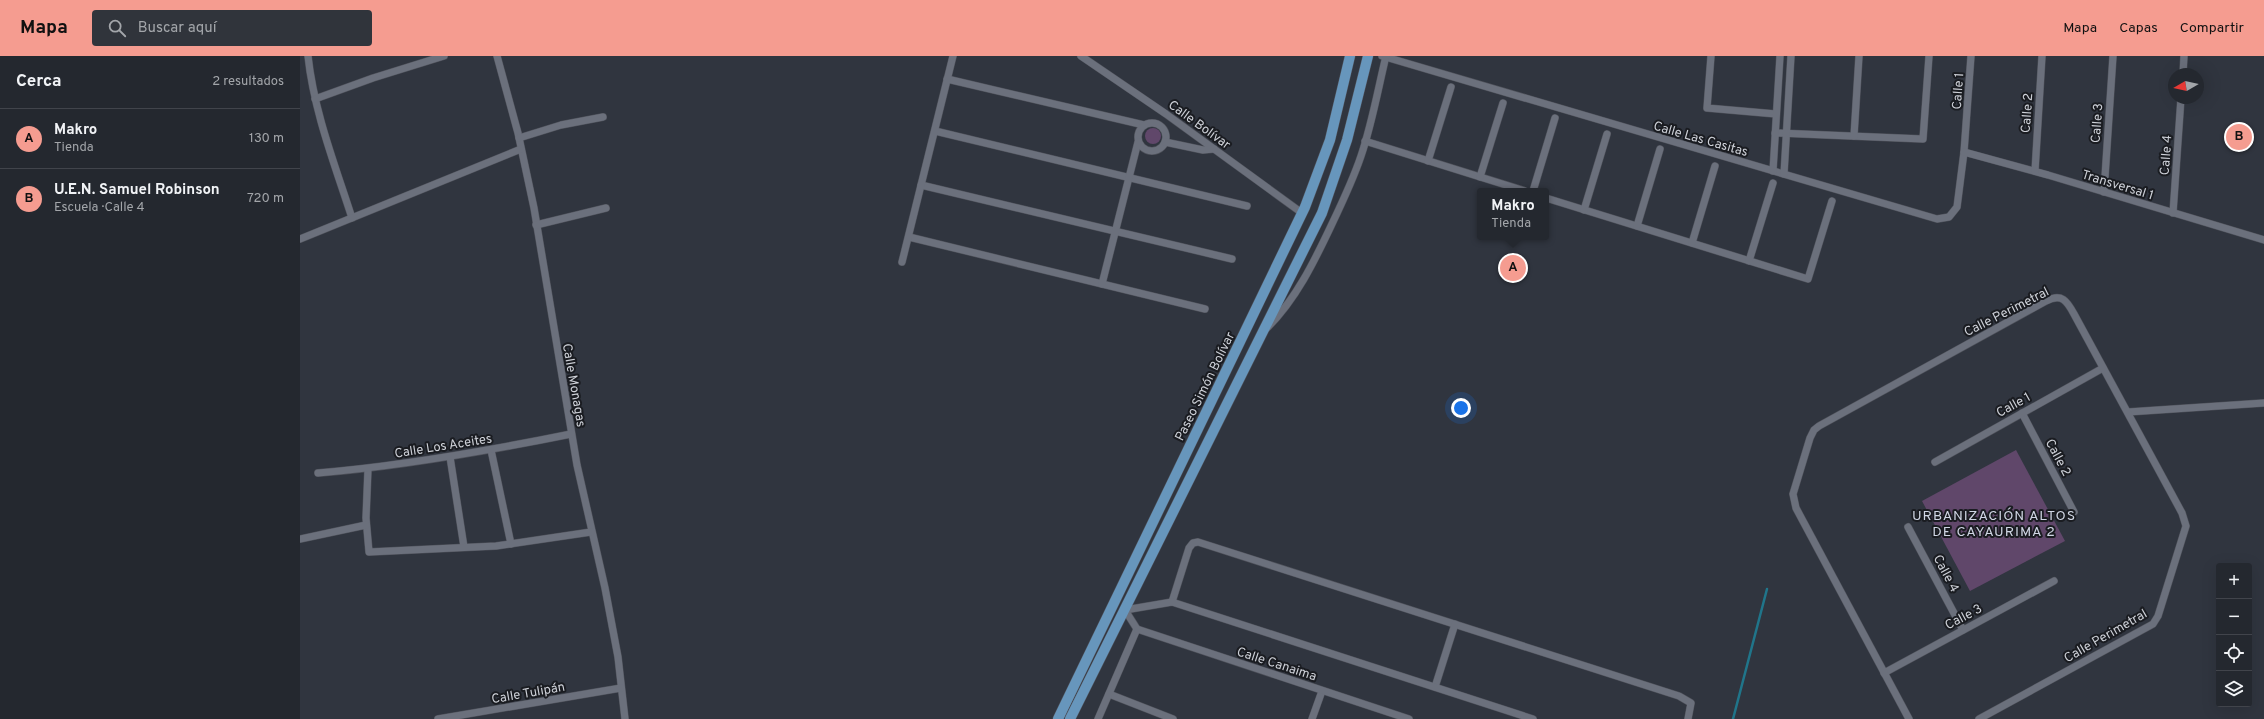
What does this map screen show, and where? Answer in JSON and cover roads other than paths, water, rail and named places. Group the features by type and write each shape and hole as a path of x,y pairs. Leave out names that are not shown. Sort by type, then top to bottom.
{"main road":[{"name":"Paseo Simón Bolívar","path":"1058,719 1302,213 1330,140 1350,56"},
{"path":"1070,719 1317,223 1346,146 1368,56"},
{"path":"1302,213 1317,223"},
{"path":"1113,604 1124,610"}],"street":[{"path":"308,56 315,99 352,218"},
{"path":"315,99 373,78 444,56"},
{"name":"Calle Monagas","path":"498,56 519,138 536,225 572,434 591,532 605,588 625,719"},
{"path":"902,262 953,56"},
{"name":"Calle Bolívar","path":"1081,56 1214,149 1302,213"},
{"path":"1264,331 1282,313 1312,265 1339,210 1361,156 1384,56"},
{"name":"Calle Las Casitas","path":"1384,56 1931,218 1940,219 1949,217 1956,210 1964,152"},
{"path":"1711,56 1707,108 1776,114"},
{"path":"1773,171 1780,56"},
{"path":"1784,174 1791,56"},
{"path":"1854,136 1859,56"},
{"path":"1775,133 1923,139 1929,56"},
{"name":"Calle 1","path":"1964,152 1971,56"},
{"name":"Calle 2","path":"2035,171 2042,56"},
{"name":"Calle 3","path":"2104,192 2113,56"},
{"path":"2183,68 2184,56"},
{"path":"947,78 1144,125 1151,123 1161,126 1165,132 1165,142 1160,149 1153,152 1145,150 1138,142"},
{"path":"1428,161 1451,87"},
{"path":"1480,177 1503,103"},
{"name":"Calle 4","path":"2173,213 2181,104"},
{"path":"519,138 562,125 603,117"},
{"path":"1534,188 1556,118"},
{"path":"1102,284 1138,142 1138,134 1144,125"},
{"path":"934,131 1247,206"},
{"path":"1584,210 1608,134"},
{"path":"1365,141 1515,188"},
{"path":"1165,142 1203,150 1214,149"},
{"path":"300,239 521,149"},
{"path":"1637,226 1660,149"},
{"name":"Transversal 1","path":"1964,152 2035,171 2264,240"},
{"path":"1692,243 1715,166"},
{"path":"1750,261 1773,183"},
{"path":"921,185 1232,258"},
{"path":"1549,199 1808,279 1832,200"},
{"path":"536,225 606,208"},
{"path":"908,237 1205,309"},
{"name":"Calle Perimetral","path":"1909,719 1794,502 1794,491 1814,430 2054,298 2061,298 2067,302 2128,412 2186,522 2156,620 2151,625 1980,719"},
{"name":"Calle 1","path":"1935,462 2103,368"},
{"path":"2128,412 2264,404"},
{"name":"Calle 2","path":"2022,413 2074,512"},
{"name":"Calle Los Aceites","path":"318,473 368,469 450,457 572,434"},
{"path":"491,450 511,544"},
{"path":"450,457 464,547"},
{"path":"368,469 366,525 369,552 511,544 591,532"},
{"path":"300,539 366,525"},
{"name":"Calle 4","path":"1908,527 1963,630"},
{"path":"1172,602 1189,548 1196,542 1685,698 1692,706 1688,719"},
{"name":"Calle 3","path":"1884,673 2054,581"},
{"path":"1098,719 1138,629 1124,610 1172,602 1533,719"},
{"path":"1435,687 1455,624"},
{"name":"Calle Canaima","path":"1138,629 1409,719"},
{"name":"Calle Tulipán","path":"438,719 621,688"},
{"path":"1312,719 1322,691"},
{"path":"1109,694 1173,719"}],"waterway":[{"path":"1733,719 1767,589"}],"place":[{"name":"U.E.N. Samuel Robinson","path":"2239,137"},
{"name":"Makro","path":"1513,268"}],"district":[{"name":"URBANIZACIÓN ALTOS DE CAYAURIMA 2","path":"1994,524"}]}
